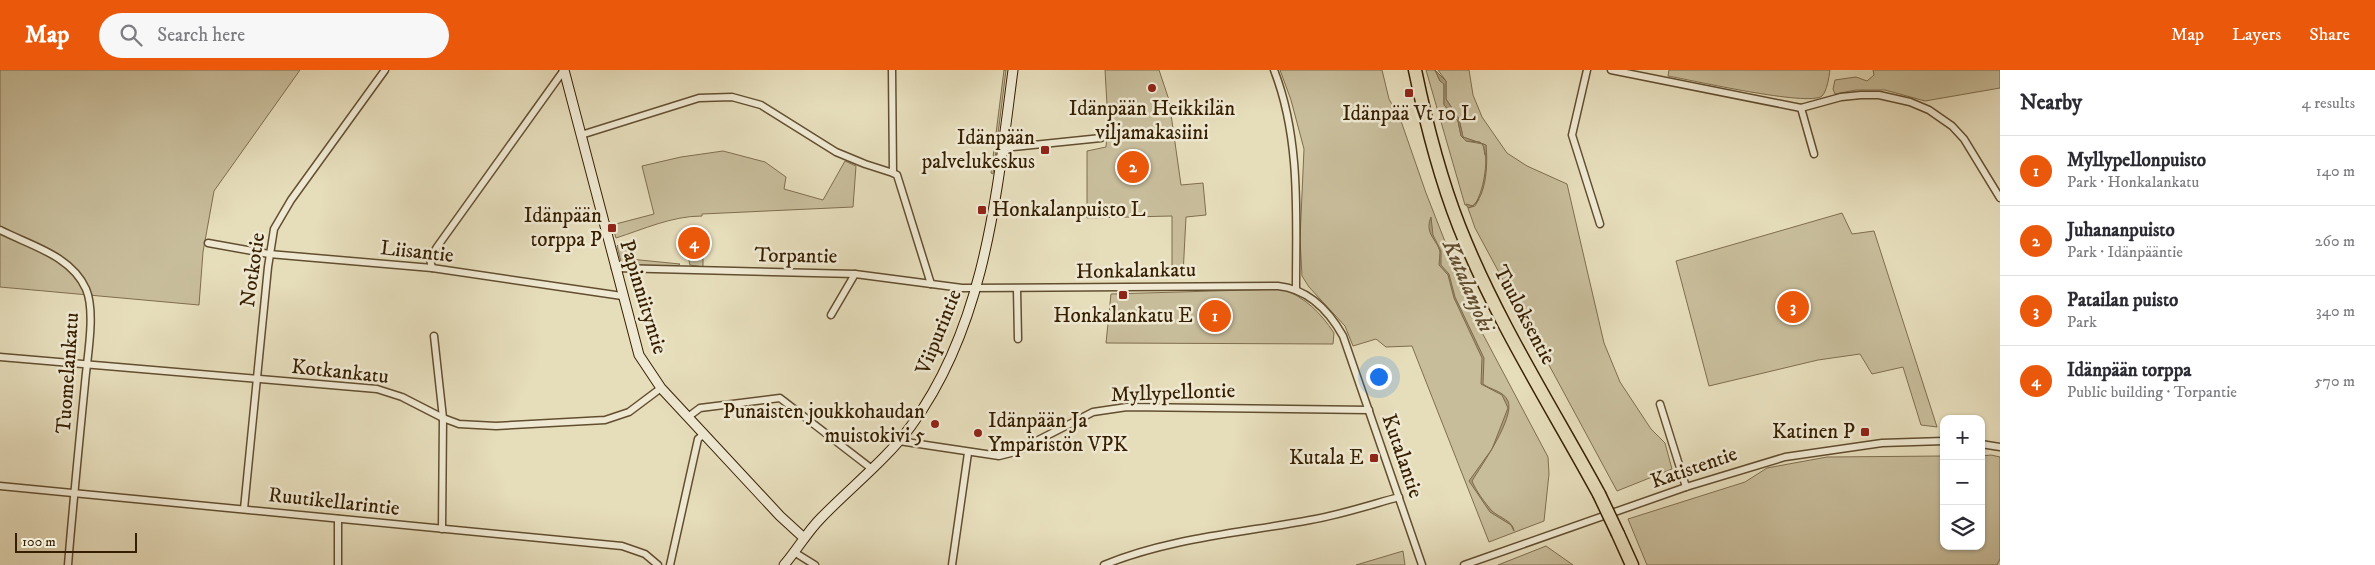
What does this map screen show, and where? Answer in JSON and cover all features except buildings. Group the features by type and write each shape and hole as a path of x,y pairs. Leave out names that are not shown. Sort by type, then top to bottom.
{"highway":[{"name":"Tuuloksentie","path":"1415,70 1439,169 1459,226 1479,274 1599,494 1632,565"}],"main road":[{"name":"Papinniityntie","path":"564,70 639,355 661,388 780,516 804,538"},
{"name":"Viipurintie","path":"789,560 820,519 899,441 924,407 947,366 976,288 991,223 1013,70"}],"street":[{"name":"Notkotie","path":"244,509 269,254 274,229 290,200 385,70"},
{"path":"432,268 430,259 437,246 564,70"},
{"path":"892,70 893,172"},
{"path":"1274,70 1292,136 1296,194 1296,289"},
{"path":"1587,70 1572,135 1600,224"},
{"path":"1611,70 1801,108 1841,97 1879,95 1910,102 1929,110 1952,126 1964,139 2000,198"},
{"path":"581,135 699,98 732,97 761,105 836,152 897,175 931,284"},
{"path":"1801,108 1814,154"},
{"path":"1003,148 1101,138"},
{"name":"Tuomelankatu","path":"0,230 51,254 72,271 86,288 90,314 68,565"},
{"name":"Liisantie","path":"208,243 269,254 432,268 622,296"},
{"name":"Torpantie","path":"615,268 855,274 962,288 976,288"},
{"path":"830,315 855,274"},
{"name":"Honkalankatu","path":"976,288 1278,286 1296,289"},
{"path":"1017,289 1018,339"},
{"name":"Kutalantie","path":"1296,289 1321,307 1335,322 1350,353 1422,565"},
{"path":"434,336 443,418 442,529"},
{"name":"Kotkankatu","path":"0,357 378,389 402,397 459,424 496,426 605,420 630,412 661,388"},
{"path":"688,417 700,408 780,398 872,469"},
{"path":"1660,404 1686,486"},
{"name":"Myllypellontie","path":"899,441 968,453 999,456 1015,452 1093,412 1127,407 1369,410"},
{"path":"670,565 698,438 704,434"},
{"name":"Katistentie","path":"1464,565 1686,486 1785,457 1882,444 1940,441"},
{"path":"1985,445 2000,447"},
{"path":"952,565 968,453"},
{"name":"Ruutikellarintie","path":"0,486 622,546 645,554 658,565"},
{"path":"1104,565 1130,554 1168,544 1312,520 1399,497"},
{"path":"338,519 338,565"},
{"path":"789,560 815,565"}],"shaded area":[{"path":"0,70 300,70 214,191 203,252 199,305 0,287"},
{"path":"1004,70 1006,70 993,174 991,173"},
{"path":"1105,70 1159,70 1169,100 1181,185 1203,183 1206,215 1186,217 1183,275 1172,275 1172,216 1087,218 1087,151 1106,147 1108,122"},
{"path":"1280,70 1382,70 1389,99 1401,121 1426,193 1477,323 1548,457 1549,474 1544,521 1489,542 1412,346 1386,347 1376,339 1353,346 1345,326 1309,287 1302,276 1300,239 1304,149 1291,100"},
{"path":"1426,70 1435,70 1440,81 1444,82 1444,104 1458,121 1461,136 1466,141 1483,144 1485,155 1486,145 1463,137 1459,119 1446,99 1446,81 1438,70 1469,70 1473,95 1482,117 1507,153 1527,166 1567,184 1604,343 1620,382 1651,429 1665,443 1672,469 1617,491 1475,228 1468,208 1475,206 1479,199 1473,206 1465,205"},
{"path":"1435,70 1446,81 1446,99 1459,119 1463,137 1477,142 1466,141 1461,136 1458,121 1444,105 1444,84 1440,81"},
{"path":"1669,70 1830,70 1828,84 1822,96 1796,98 1749,92 1668,76"},
{"path":"1873,70 2000,70 2000,88 1925,101 1885,90 1856,90 1835,94 1833,89 1835,80 1856,77 1867,81 1874,75"},
{"path":"1481,143 1486,145 1487,161 1483,190 1477,200 1485,174 1485,154"},
{"path":"723,151 765,162 786,177 784,189 823,200 845,161 856,166 853,207 702,214 702,216 669,221 616,238 612,225 654,214 642,166 681,157"},
{"path":"1842,213 1852,234 1874,231 1937,427 1921,425 1903,367 1872,374 1860,354 1818,360 1709,386 1676,261"},
{"path":"1431,217 1433,235 1441,251 1441,265 1449,274 1455,297 1484,358 1483,384 1500,393 1506,398 1508,401 1509,409 1507,419 1492,448 1508,408 1502,395 1481,384 1482,358 1454,298 1448,275 1439,265 1440,252 1429,228"},
{"path":"619,244 626,248 630,259 680,264 676,267 622,266 617,246"},
{"path":"703,255 703,267 690,265 688,256"},
{"path":"1282,289 1298,296 1318,312 1334,333 1333,344 1106,343 1111,294"},
{"path":"1491,450 1472,481 1489,508 1511,525 1490,512 1469,481"},
{"path":"1940,456 1940,550 1985,550 1985,456 2000,457 2000,559 1997,565 1647,565 1628,519 1745,482 1767,468 1827,457"},
{"path":"1546,546 1573,565 1498,565"},
{"path":"1403,551 1405,565 1356,565"}],"place":[{"name":"Idänpään Heikkilän viljamakasiini","path":"1152,88"},
{"name":"Idänpää Vt 10 L","path":"1409,93"},
{"name":"Idänpään palvelukeskus","path":"1045,150"},
{"name":"Juhananpuisto","path":"1133,167"},
{"name":"Honkalanpuisto L","path":"982,210"},
{"name":"Idänpään torppa P","path":"612,228"},
{"name":"Idänpään torppa","path":"694,243"},
{"name":"Honkalankatu E","path":"1123,295"},
{"name":"Patailan puisto","path":"1793,307"},
{"name":"Myllypellonpuisto","path":"1215,316"},
{"name":"Punaisten joukkohaudan muistokivi 5","path":"935,424"},
{"name":"Katinen P","path":"1865,432"},
{"name":"Idänpään Ja Ympäristön VPK","path":"978,433"},
{"name":"Kutala E","path":"1374,458"}],"water label":[{"name":"Kutalanjoki","path":"1468,286"}]}
